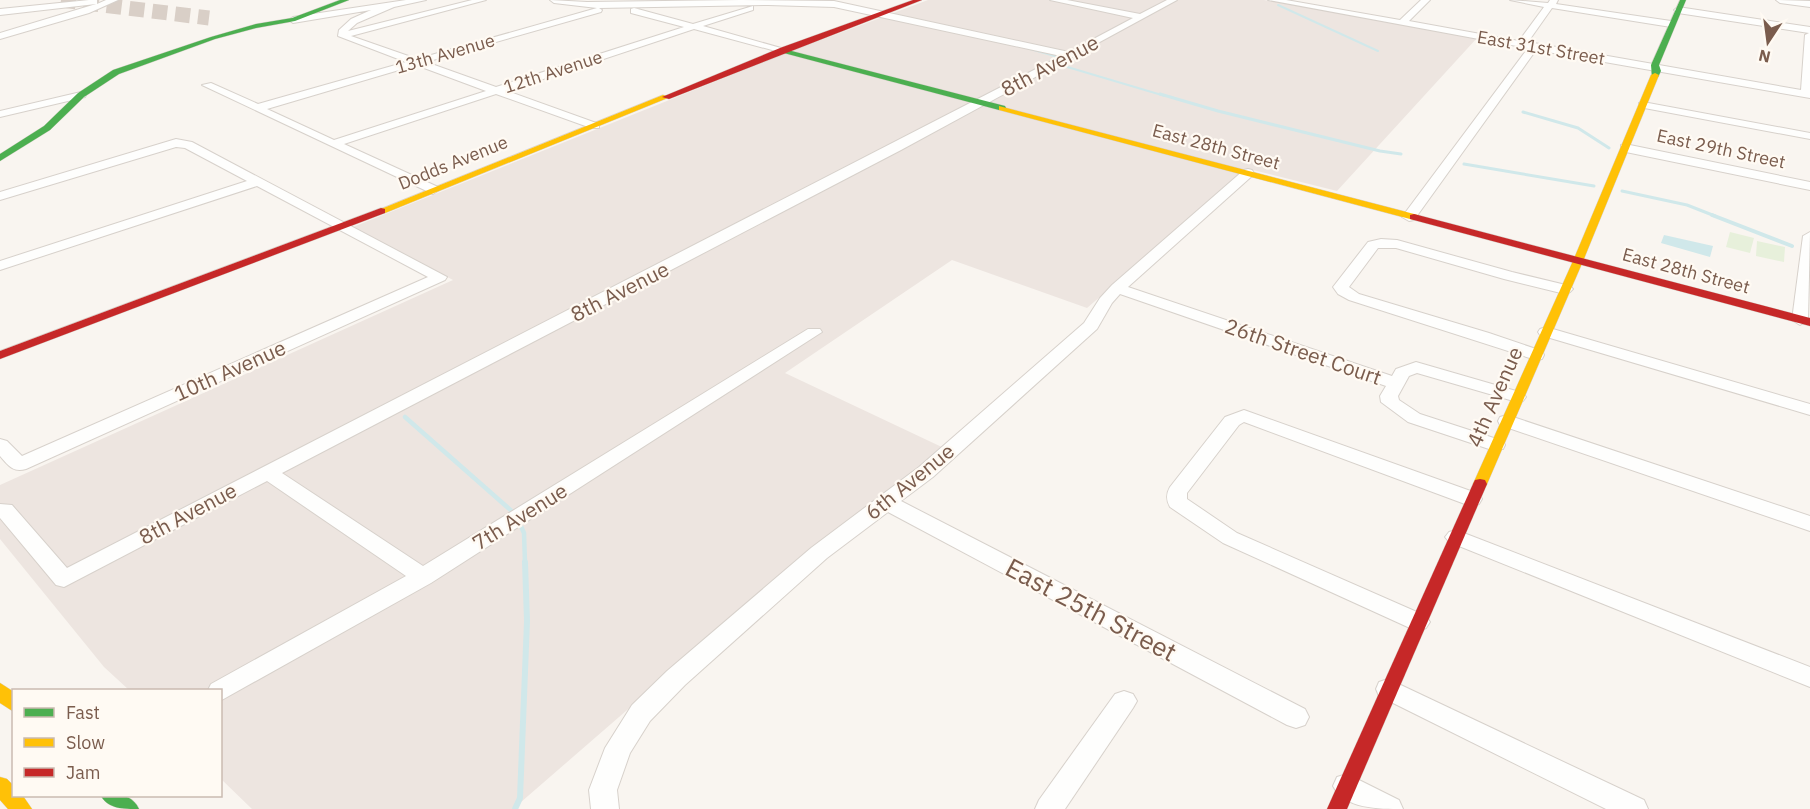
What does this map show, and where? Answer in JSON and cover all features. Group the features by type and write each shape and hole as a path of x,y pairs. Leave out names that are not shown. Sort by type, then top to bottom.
{"main road":[{"path":"0,158 47,128 81,95 116,72 209,39 243,23 292,20 346,0"},
{"name":"Dodds Avenue","path":"0,355 342,227 783,50 918,0"},
{"name":"4th Avenue","path":"1342,798 1578,261 1657,71 1655,64 1680,5"},
{"name":"East 28th Street","path":"783,50 1805,321"},
{"path":"0,691 12,702"},
{"path":"0,786 22,809"},
{"path":"112,797 122,809"},
{"path":"113,797 129,809"}],"street":[{"path":"0,11 43,0"},
{"path":"0,36 86,11 114,0"},
{"path":"292,20 422,0"},
{"path":"343,36 482,0"},
{"path":"554,0 587,5 771,1 834,4 1070,55"},
{"name":"13th Avenue","path":"257,108 632,0"},
{"name":"8th Avenue","path":"5,510 64,579 267,472 700,251 1173,0"},
{"name":"East 31st Street","path":"1272,0 1298,2 1402,23 1808,94"},
{"path":"1402,23 1426,0"},
{"path":"1514,0 1552,3 1671,24"},
{"path":"1780,0 1810,4"},
{"name":"12th Avenue","path":"333,144 771,1"},
{"path":"1061,1 1141,17"},
{"path":"0,11 68,3 104,3"},
{"path":"1409,217 1528,45 1552,3"},
{"path":"343,36 342,32 354,21 391,5"},
{"name":"East 28th Street","path":"614,5 783,50"},
{"path":"1680,5 1810,30"},
{"path":"1808,94 1810,35"},
{"path":"343,36 595,126"},
{"path":"207,85 433,190"},
{"path":"0,114 81,95"},
{"path":"1643,105 1810,136"},
{"path":"0,196 176,143 188,146 342,227"},
{"name":"East 29th Street","path":"1625,148 1810,186"},
{"name":"6th Avenue","path":"604,809 603,790 618,748 641,712 676,678 819,553 926,472 1091,326 1105,301 1117,288 1248,174"},
{"path":"0,266 257,182"},
{"name":"10th Avenue","path":"0,445 19,465 440,277 342,227"},
{"path":"1805,321 1810,236"},
{"path":"1536,355 1483,336 1354,297 1343,291 1341,287 1373,245 1381,243 1397,244 1509,276 1566,289"},
{"name":"26th Street Court","path":"1117,288 1395,383 1389,396 1390,402 1414,418 1496,445"},
{"name":"7th Avenue","path":"222,690 423,577 814,332"},
{"path":"1546,332 1810,410"},
{"path":"1395,383 1407,369 1416,367 1517,397"},
{"path":"1418,622 1230,538 1177,502 1177,492 1232,422 1244,416 1472,499"},
{"path":"1507,421 1810,524"},
{"path":"267,472 423,577"},
{"name":"East 25th Street","path":"886,502 1296,717"},
{"path":"1456,537 1810,677"},
{"path":"1388,690 1634,809"},
{"path":"1049,809 1124,701"},
{"path":"1342,798 1389,809"}],"shaded area":[{"path":"928,0 1264,0 1477,38 1337,191 1249,169 1087,308 952,260 785,373 946,449 838,527 513,809 252,809 222,780 222,689 128,689 104,667 0,539 0,485 453,280 353,227 784,54"}],"green space":[{"path":"1730,232 1754,238 1750,253 1726,247"},
{"path":"1757,241 1785,247 1784,262 1756,256"}],"water":[{"path":"1664,235 1713,246 1710,257 1661,243"}],"waterway":[{"path":"1278,5 1378,51"},
{"path":"1027,48 1058,57 1051,61"},
{"path":"1064,66 1165,96"},
{"path":"1160,94 1218,111 1380,151 1401,154"},
{"path":"1523,112 1578,128 1609,148"},
{"path":"1464,164 1594,186"},
{"path":"1622,191 1687,205 1715,216"},
{"path":"1712,215 1792,246"},
{"path":"405,417 515,514"},
{"path":"519,522 524,533 525,563"},
{"path":"515,809 520,798 527,621 525,562"}],"tunnel":[{"path":"61,0 209,18"}],"traffic: fast":[{"path":"256,26 293,20 346,0"},
{"path":"1655,75 1657,71 1655,65 1683,0"},
{"path":"0,158 47,128 81,95 116,72 213,38 253,27"},
{"path":"783,50 1002,108"},
{"path":"112,797 129,809"}],"traffic: slow":[{"path":"1480,484 1578,261 1655,75"},
{"path":"381,211 666,97"},
{"path":"1002,108 1414,217"},
{"path":"0,691 12,702"},
{"path":"0,786 22,809"}],"traffic: jam":[{"path":"666,97 783,50 919,0"},
{"path":"0,355 381,211"},
{"path":"1414,217 1810,322"},
{"path":"1337,809 1480,484"}]}
